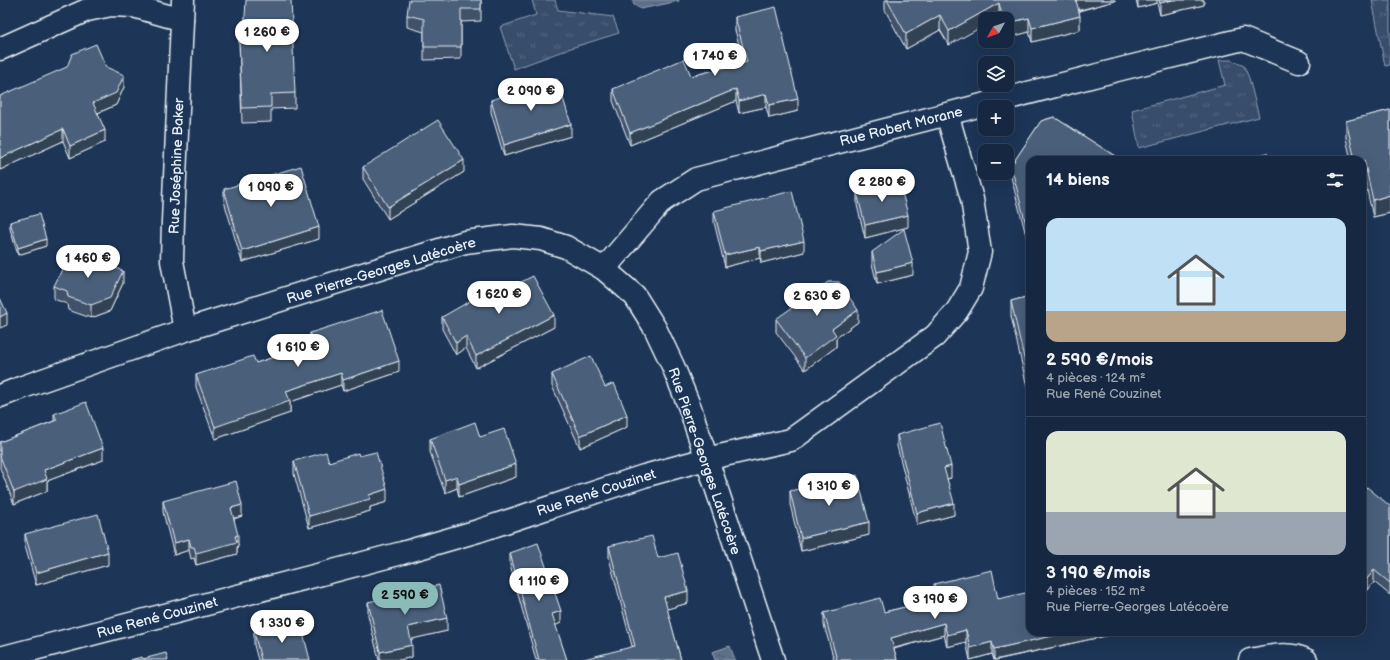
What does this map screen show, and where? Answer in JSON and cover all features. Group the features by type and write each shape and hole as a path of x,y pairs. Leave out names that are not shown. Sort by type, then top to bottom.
{"street":[{"path":"0,49 87,10 111,4 133,6 168,16 183,9"},
{"name":"Rue Joséphine Baker","path":"183,9 172,261 186,330"},
{"name":"Rue Robert Morane","path":"604,269 662,201 696,179 1243,39 1299,62"},
{"name":"Rue René Couzinet","path":"0,658 409,551 478,531 644,476 706,459 791,440 934,336 957,311 971,288 980,252 972,199 947,114"},
{"name":"Rue Pierre-Georges Latécoère","path":"0,396 186,330 465,242 513,236 541,239 566,247 604,269 635,296 655,328 673,366 690,408 773,660"},
{"path":"1250,660 1278,655 1302,658 1306,660"}],"green space":[{"path":"532,0 555,0 558,10 613,17 619,33 571,48 514,69 500,27 536,15"},
{"path":"1372,0 1390,0 1390,65 1385,66"},
{"path":"1219,60 1231,60 1244,66 1249,78 1259,117 1139,148 1132,110 1225,85"}],"water":[{"path":"632,0 679,1 641,9 634,5"},
{"path":"730,646 735,660 715,660 712,652"}],"building":[{"path":"246,0 291,0 295,93 271,94 271,107 242,108 239,40 246,40"},
{"path":"409,0 481,0 481,9 461,9 461,47 424,47 424,19 407,15"},
{"path":"887,0 1076,0 1080,16 1032,28 1029,18 1014,21 1014,12 1001,12 999,3 983,12 978,12 978,15 949,31 940,15 906,34"},
{"path":"1159,0 1172,0 1160,3"},
{"path":"776,7 798,99 769,105 766,94 739,101 736,89 630,133 613,89 684,59 691,76 747,62 735,17"},
{"path":"96,44 106,67 124,75 116,93 93,103 105,130 70,146 63,129 0,158 0,96 67,67 72,54"},
{"path":"557,79 571,124 504,145 491,100"},
{"path":"1390,110 1390,195 1373,200 1366,169 1366,156 1354,156 1346,121"},
{"path":"1054,117 1115,156 1026,156 1026,224 1014,178 1014,162 1041,121"},
{"path":"438,120 464,160 388,207 363,167"},
{"path":"1267,153 1268,156 1255,156"},
{"path":"301,166 319,227 242,251 224,189"},
{"path":"899,181 908,215 865,225 857,193"},
{"path":"792,191 804,241 761,251 760,247 725,255 714,211"},
{"path":"39,214 46,239 18,248 10,222"},
{"path":"904,229 913,263 877,272 872,252"},
{"path":"72,249 123,271 110,298 91,305 68,297 67,291 54,286"},
{"path":"533,276 554,315 476,356 466,336 456,343 442,317 498,285 502,292"},
{"path":"828,282 839,282 858,310 832,329 836,335 805,358 776,319"},
{"path":"1026,297 1026,367 1011,301"},
{"path":"0,298 7,313 0,317"},
{"path":"382,310 399,361 343,380 341,373 286,391 290,401 215,427 196,375 253,356 256,363 313,344 310,333"},
{"path":"591,356 605,387 614,383 627,415 580,436 552,374"},
{"path":"86,402 103,448 44,470 47,479 14,492 0,456 0,442 57,420 54,414"},
{"path":"475,422 480,437 504,429 516,464 459,484 457,476 445,480 430,439"},
{"path":"940,423 951,466 944,468 954,503 917,513 897,435"},
{"path":"326,452 329,462 358,453 359,456 376,452 387,489 369,495 370,499 309,516 294,461"},
{"path":"857,475 869,522 801,538 790,491"},
{"path":"236,481 242,505 231,508 238,535 235,536 237,542 196,553 194,547 191,547 189,539 174,543 163,501"},
{"path":"1367,487 1390,506 1390,583 1374,570 1367,579 1366,578"},
{"path":"98,514 108,552 36,573 25,534"},
{"path":"652,536 658,558 678,553 688,591 664,597 681,660 580,660 635,646 609,546"},
{"path":"538,543 561,611 552,614 567,660 539,660 510,553"},
{"path":"992,570 998,599 1026,593 1026,636 1052,636 994,649 992,642 970,648 966,630 947,635 944,623 891,638 897,660 837,660 824,613 880,598 884,612 938,599 934,584"},
{"path":"439,585 447,618 408,627 412,645 380,652 368,602"},
{"path":"301,625 310,660 261,660 254,632 283,626 284,629"},
{"path":"166,653 168,660 130,660 142,657 143,659"}]}
